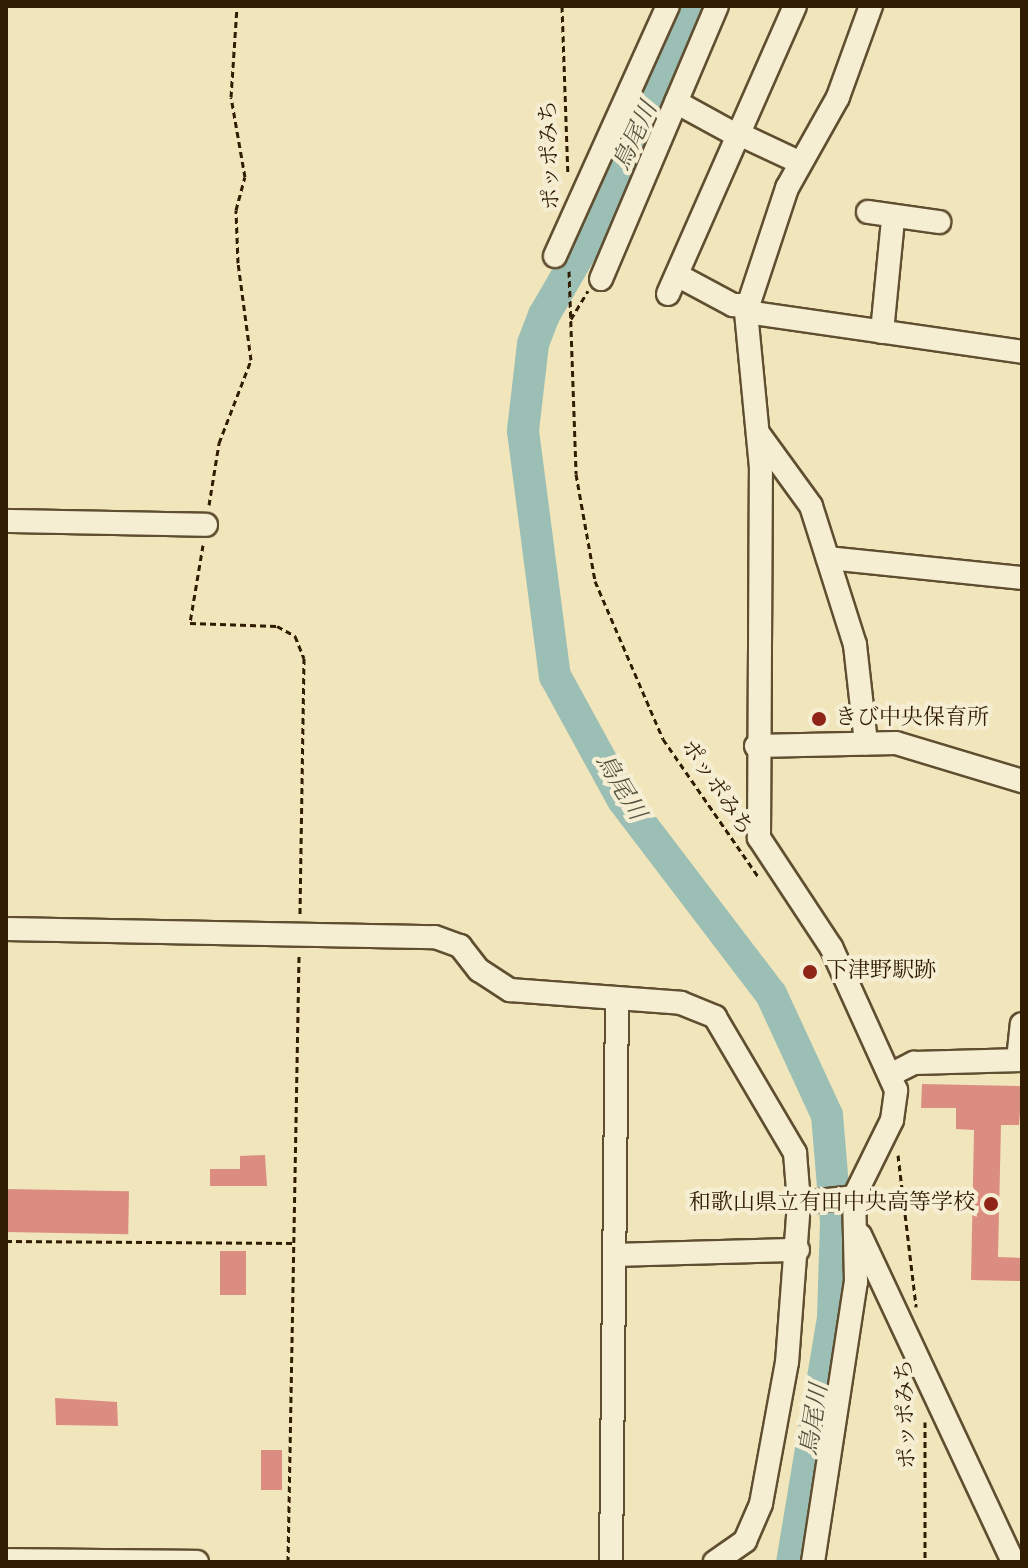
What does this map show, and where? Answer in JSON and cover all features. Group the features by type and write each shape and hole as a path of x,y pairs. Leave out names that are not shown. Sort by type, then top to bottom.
{"street":[{"path":"563,243 668,6"},
{"path":"601,279 717,6"},
{"path":"795,6 673,284 747,308 1022,352"},
{"path":"871,6 838,97 801,163 747,308 757,432 756,746 763,850 831,947 892,1074 892,1120 850,1198 859,1234 1013,1562"},
{"path":"676,102 738,135 801,163"},
{"path":"868,212 893,220 939,222"},
{"path":"882,332 893,220"},
{"path":"757,432 811,506 858,661 866,743"},
{"path":"6,521 206,525"},
{"path":"828,558 1022,578"},
{"path":"756,746 866,743 916,747 1022,781"},
{"path":"6,929 435,937 460,946 479,970 510,990 681,1003 715,1017 795,1153 804,1203 761,1504 745,1541 715,1562"},
{"path":"611,1562 617,999"},
{"path":"892,1074 914,1063 1020,1060 1022,1024"},
{"path":"804,1203 850,1198"},
{"path":"813,1562 859,1234"},
{"path":"615,1255 798,1250"},
{"path":"1001,1537 1022,1528"},
{"path":"6,1560 197,1562"}],"path":[{"path":"237,6 231,97 245,177 236,210 238,263 251,360 219,443 190,623 277,626 295,636 304,658 288,1562"},
{"name":"ポッポみち","path":"562,6 568,177"},
{"name":"ポッポみち","path":"563,243 571,318 577,486 595,581 663,739 761,881"},
{"path":"892,1120 918,1318"},
{"path":"6,1241 295,1243"},
{"name":"ポッポみち","path":"924,1419 925,1562"}],"building":[{"path":"922,1084 1022,1086 1019,1125 1001,1125 998,1257 1022,1258 1022,1281 971,1280 974,1130 956,1129 956,1108 921,1108"},
{"path":"265,1155 267,1186 210,1186 210,1169 240,1169 240,1156"},
{"path":"6,1189 129,1191 128,1234 6,1232"},
{"path":"220,1251 246,1251 246,1295 220,1295"},
{"path":"55,1398 117,1402 118,1426 56,1425"},
{"path":"261,1450 282,1450 282,1490 261,1490"}],"waterway":[{"name":"鳥尾川","path":"697,6 598,222 544,315 533,344 523,431 555,676 623,800 771,994 827,1115 836,1222 833,1318 792,1562"}],"place":[{"name":"きび中央保育所","path":"819,719"},
{"name":"下津野駅跡","path":"810,972"},
{"name":"和歌山県立有田中央高等学校","path":"991,1204"}]}
